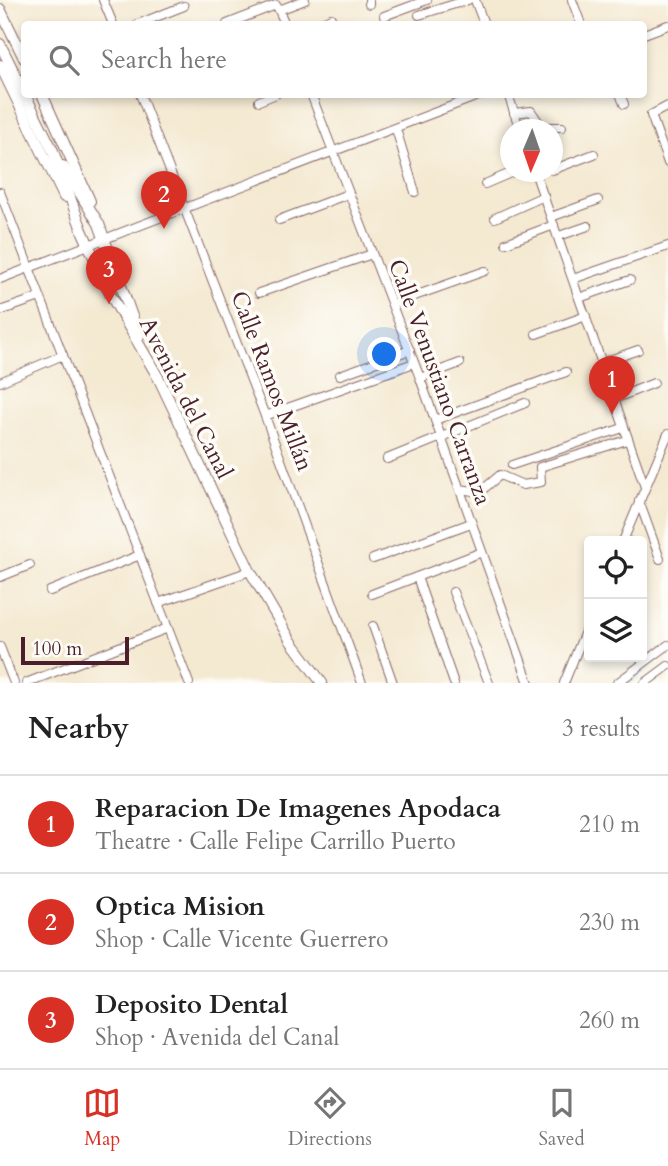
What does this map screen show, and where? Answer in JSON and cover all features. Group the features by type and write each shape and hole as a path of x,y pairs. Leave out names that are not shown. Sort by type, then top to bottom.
{"main road":[{"path":"0,9 21,52"},
{"name":"Avenida del Canal","path":"0,44 21,87"},
{"path":"0,65 82,230"},
{"name":"Avenida del Canal","path":"26,98 52,150 88,245 116,304 144,350 250,570 291,641 322,683"},
{"path":"44,98 78,169 144,350"},
{"path":"52,150 99,224"}],"street":[{"path":"103,0 112,21"},
{"path":"235,21 277,5 304,0"},
{"path":"384,16 428,0"},
{"path":"419,15 468,0"},
{"path":"475,0 482,21"},
{"path":"572,0 580,21"},
{"path":"146,21 184,6"},
{"path":"324,21 331,18"},
{"path":"647,32 668,24"},
{"name":"Calle Ramos Millán","path":"141,98 265,416 362,683"},
{"path":"259,102 268,98"},
{"name":"Calle Venustiano Carranza","path":"312,98 410,350 529,683"},
{"path":"0,279 473,98"},
{"path":"509,98 516,119"},
{"path":"622,98 624,104"},
{"path":"668,106 651,115 668,163"},
{"path":"514,113 530,111 536,119"},
{"path":"396,129 415,192"},
{"path":"563,166 594,154"},
{"path":"485,184 500,178"},
{"path":"539,182 645,487"},
{"path":"0,192 189,683"},
{"path":"279,220 348,194"},
{"path":"495,218 544,196"},
{"path":"506,243 598,200"},
{"path":"559,236 588,226"},
{"path":"573,279 668,246"},
{"path":"260,293 372,254"},
{"path":"392,304 485,271"},
{"path":"579,298 630,280"},
{"path":"0,311 40,297"},
{"path":"536,334 586,316"},
{"path":"340,375 410,350"},
{"path":"601,363 638,350"},
{"path":"0,382 63,355"},
{"path":"265,416 414,363"},
{"path":"420,378 460,363"},
{"path":"435,420 566,372"},
{"path":"614,399 654,383"},
{"path":"387,459 526,403"},
{"path":"512,465 623,428"},
{"path":"625,536 668,434"},
{"path":"460,489 480,492 500,475 523,485 541,482 540,467 627,440"},
{"path":"639,501 660,559"},
{"path":"373,559 471,523"},
{"path":"372,594 482,552"},
{"path":"50,591 140,555"},
{"path":"0,577 30,565"},
{"path":"158,603 250,570"},
{"path":"417,577 454,683"},
{"path":"453,592 489,683"},
{"path":"373,626 393,683"},
{"path":"26,683 168,628"},
{"path":"564,683 584,634"},
{"path":"617,683 668,645"},
{"path":"0,647 4,669 14,683"},
{"path":"645,683 668,666"}],"waterway":[{"path":"624,683 644,667"}],"place":[{"name":"Optica Mision","path":"164,229"},
{"name":"Deposito Dental","path":"109,304"},
{"name":"Reparacion De Imagenes Apodaca","path":"612,414"}]}
